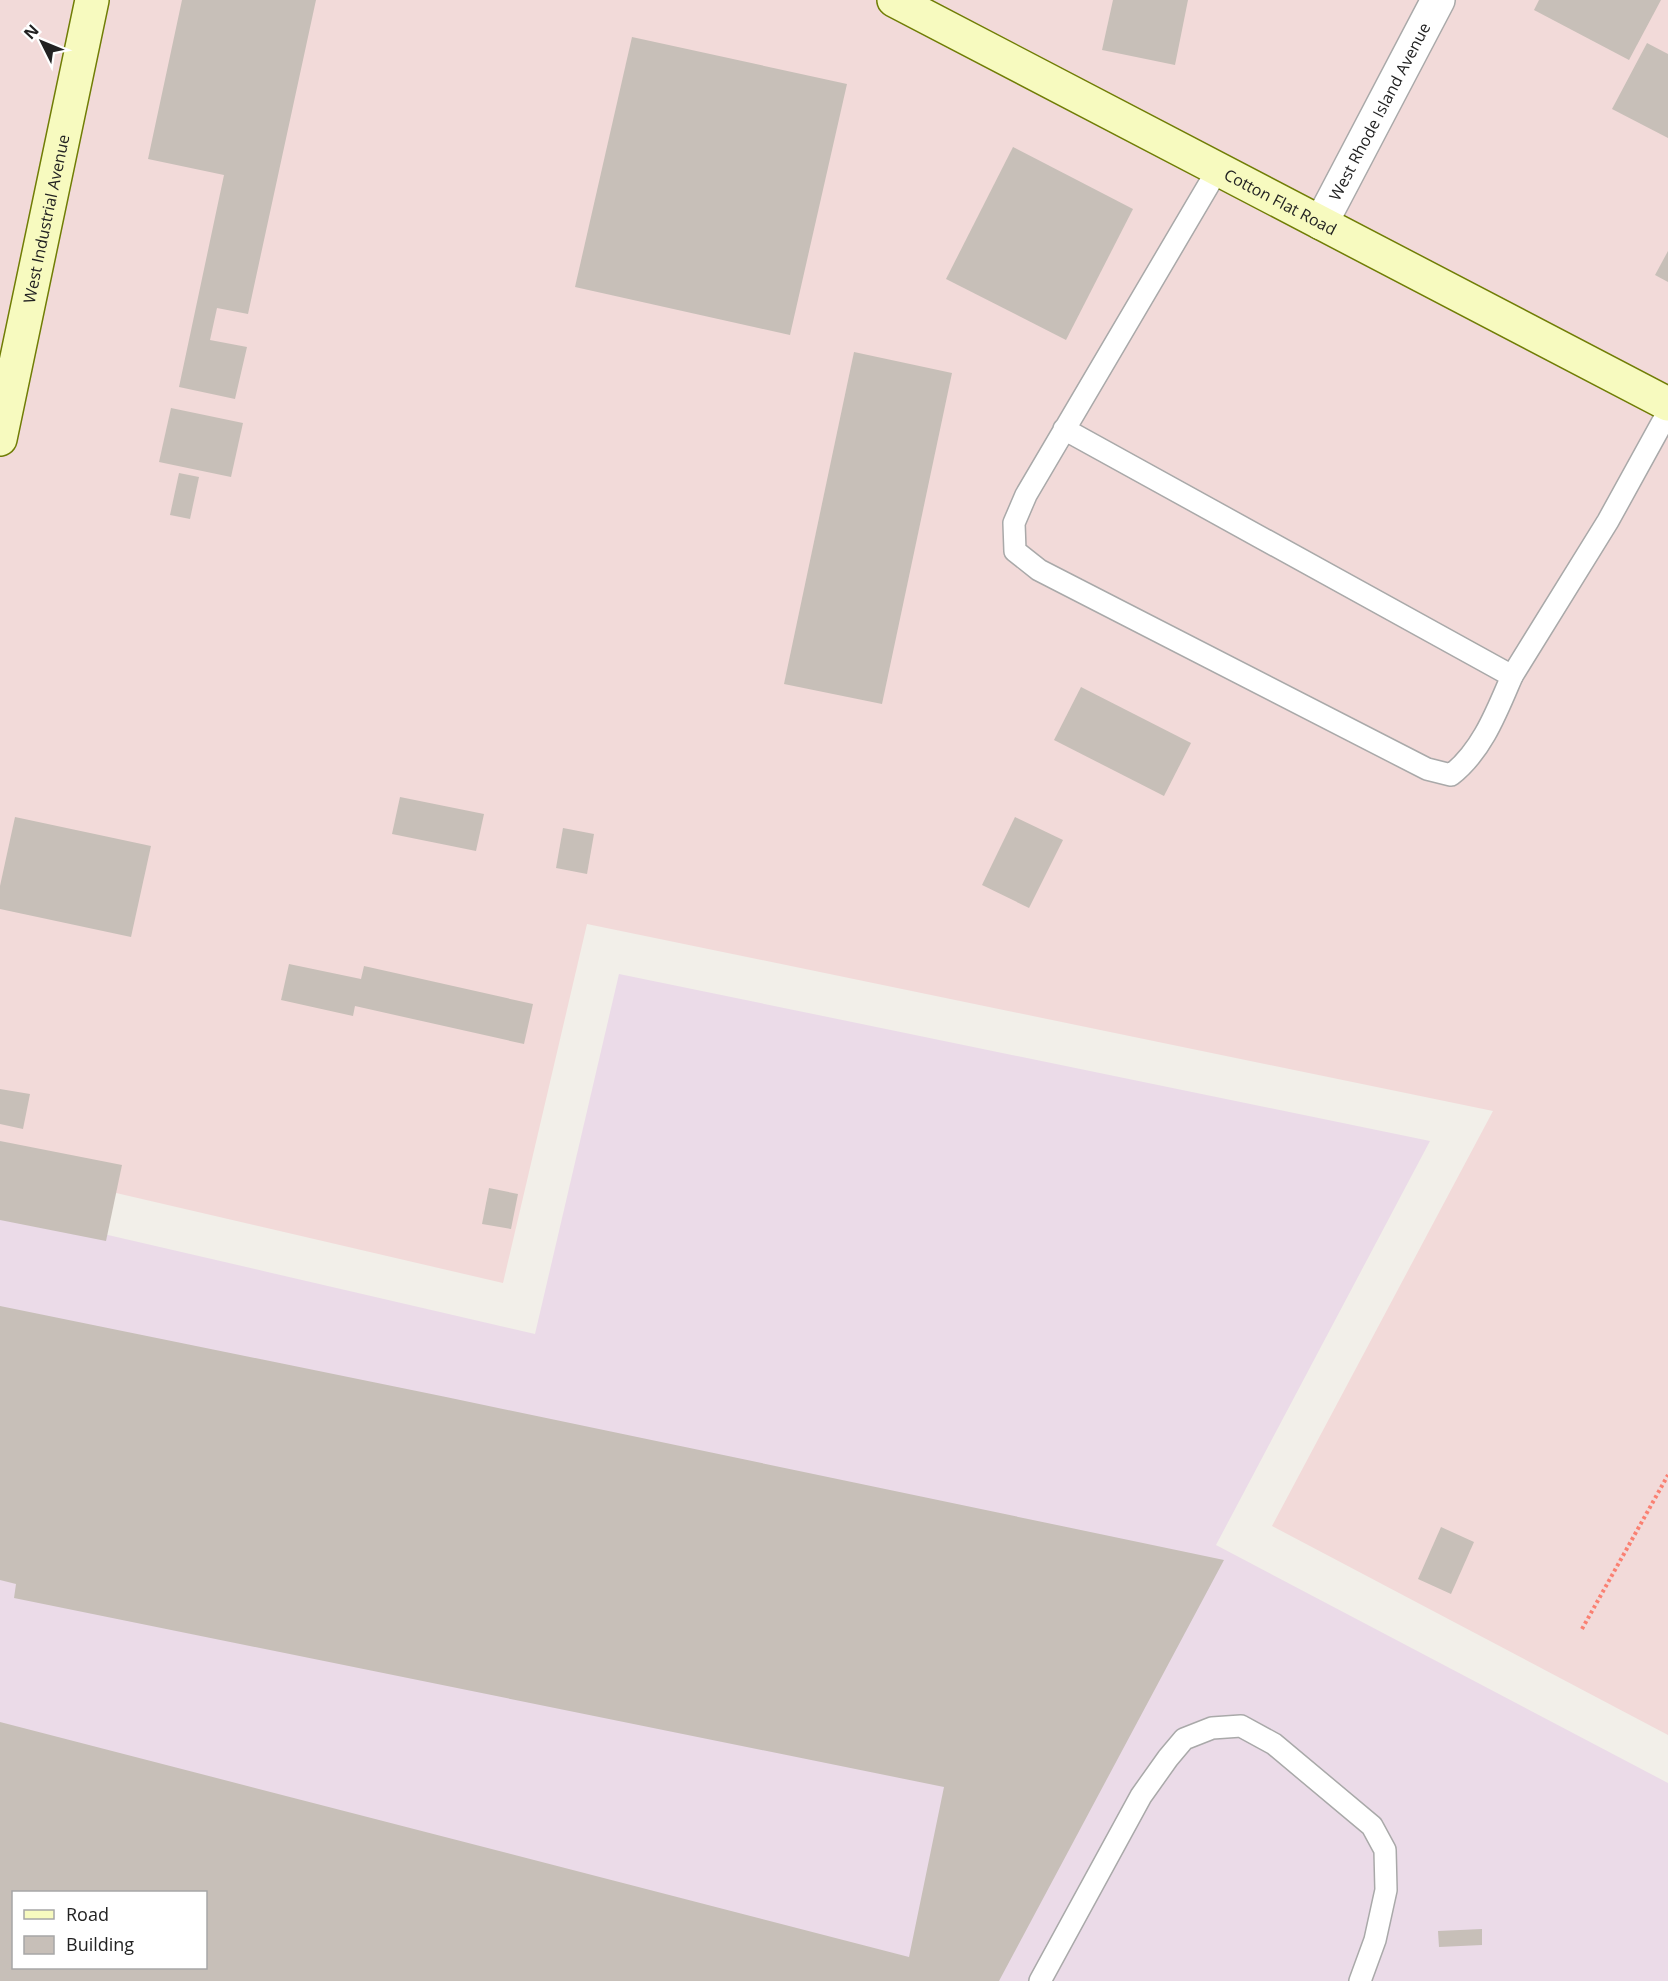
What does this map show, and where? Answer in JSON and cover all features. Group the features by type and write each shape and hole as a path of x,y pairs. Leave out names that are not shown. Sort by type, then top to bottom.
{"street":[{"name":"West Industrial Avenue","path":"0,439 92,0"},
{"name":"Cotton Flat Road","path":"894,0 1668,404"},
{"name":"West Rhode Island Avenue","path":"1321,223 1438,0"}],"lane":[{"path":"1218,169 1026,495 1014,524 1015,551 1039,570 1427,769 1451,775 1468,762 1492,720 1512,676 1608,521 1668,412"},
{"path":"1064,429 1512,676"},
{"path":"1040,1981 1141,1796 1168,1758 1184,1739 1212,1728 1241,1726 1274,1744 1372,1826 1385,1850 1386,1890 1375,1940 1360,1981"}],"path":[{"path":"1582,1629 1668,1475"}],"shaded area":[{"path":"0,0 1668,0 1668,1735 1272,1526 1493,1111 587,924 503,1283 0,1166"},
{"path":"619,974 1430,1141 1216,1545 1668,1783 1668,1981 0,1981 0,1210 535,1334"}],"building":[{"path":"182,0 316,0 248,314 217,308 210,340 247,347 235,399 179,387 224,175 148,159"},
{"path":"1113,0 1188,0 1175,65 1102,50"},
{"path":"1539,0 1661,0 1629,60 1534,10"},
{"path":"632,37 847,84 790,335 575,287"},
{"path":"1647,43 1668,54 1668,138 1612,109"},
{"path":"1013,147 1133,209 1066,340 946,279"},
{"path":"1668,251 1668,282 1655,275"},
{"path":"854,352 952,373 882,704 784,684"},
{"path":"171,408 243,423 231,477 159,462"},
{"path":"179,473 199,477 190,519 170,515"},
{"path":"1081,687 1191,743 1164,796 1054,740"},
{"path":"400,797 484,814 476,851 392,834"},
{"path":"15,817 151,846 131,937 0,909 0,886"},
{"path":"1015,817 1063,840 1029,908 982,885"},
{"path":"563,828 594,834 587,874 556,868"},
{"path":"289,964 361,979 364,966 533,1004 524,1044 355,1006 353,1016 281,1000"},
{"path":"0,1089 30,1094 23,1129 0,1124"},
{"path":"0,1141 122,1165 106,1241 0,1220"},
{"path":"489,1188 518,1194 511,1229 482,1224"},
{"path":"0,1306 1224,1560 999,1981 0,1981 0,1722 909,1957 944,1787 14,1598 16,1584 0,1580"},
{"path":"1441,1527 1474,1542 1451,1594 1418,1579"},
{"path":"1482,1929 1482,1945 1439,1947 1438,1931"}]}
